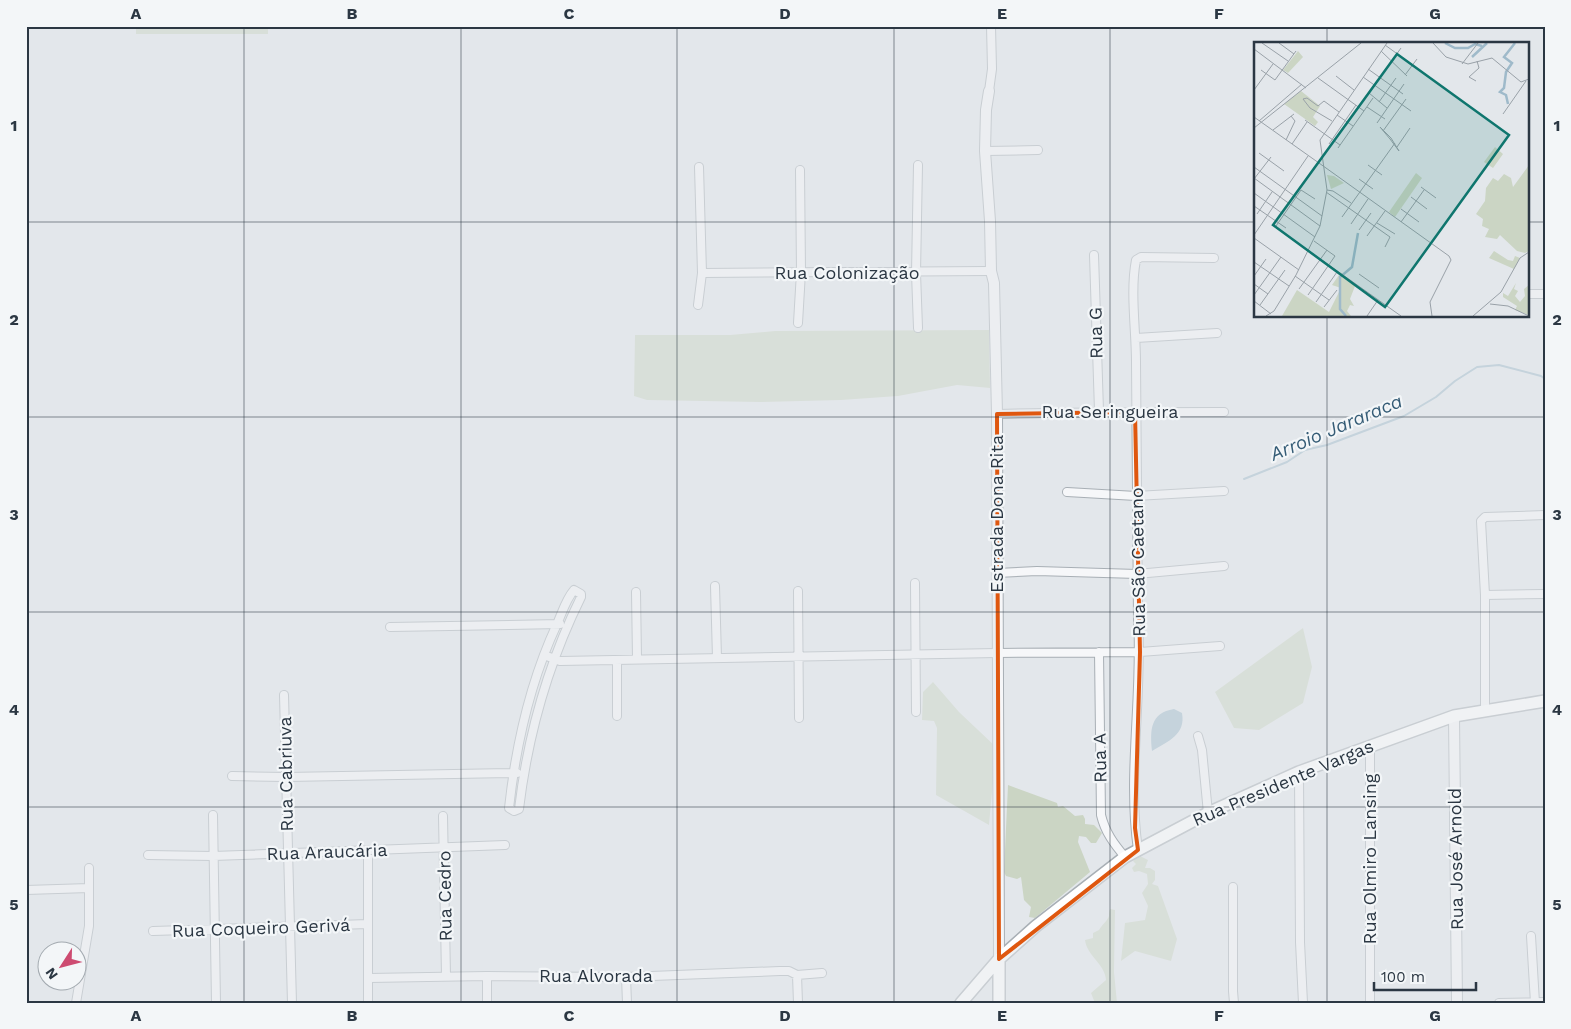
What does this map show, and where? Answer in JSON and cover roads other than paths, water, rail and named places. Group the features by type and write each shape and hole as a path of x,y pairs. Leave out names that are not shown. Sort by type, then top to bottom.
{"main road":[{"name":"Rua Presidente Vargas","path":"961,1003 999,959 1036,926 1125,857 1208,813 1299,772 1454,716 1545,701"},
{"name":"Estrada Dona Rita","path":"999,959 999,1003"}],"street":[{"name":"Estrada Dona Rita","path":"991,26 992,69 986,110 984,151 990,221 991,271 994,283 997,414 999,959"},
{"path":"984,151 1038,150"},
{"path":"918,165 916,273 918,328"},
{"path":"698,306 702,273 699,166"},
{"path":"798,323 801,272 800,170"},
{"name":"Rua G","path":"1094,255 1099,411"},
{"name":"Rua São Caetano","path":"1138,850 1135,828 1140,652 1136,496 1136,338 1133,273 1136,260 1141,257 1214,258"},
{"name":"Rua Colonização","path":"702,273 991,271"},
{"path":"1528,294 1545,294"},
{"path":"1136,338 1217,333"},
{"name":"Rua Seringueira","path":"997,414 1099,411 1224,412"},
{"path":"1067,492 1136,496 1224,491"},
{"path":"1485,710 1485,595 1481,521 1485,517 1545,515"},
{"path":"997,573 1038,571 1137,574 1224,566"},
{"path":"915,583 916,712"},
{"path":"715,586 717,658"},
{"path":"574,590 578,591 581,597 567,626 535,718 523,775 519,809 514,811 509,808 525,716 544,655 557,623 572,592 574,590"},
{"path":"798,591 799,718"},
{"path":"636,592 637,660"},
{"path":"1485,595 1545,594"},
{"path":"390,627 557,623 567,626"},
{"path":"544,655 560,661 637,660 916,654 1140,652 1220,646"},
{"name":"Rua A","path":"1099,652 1101,815 1103,828 1125,857"},
{"path":"617,660 617,716"},
{"name":"Rua Cabriuva","path":"284,695 292,1003"},
{"name":"Rua José Arnold","path":"1454,716 1458,1003"},
{"path":"1198,736 1202,750 1208,813"},
{"name":"Rua Olmiro Lansing","path":"1370,745 1370,1003"},
{"path":"1299,772 1300,942 1303,1003"},
{"path":"232,776 286,777 514,773 523,775"},
{"path":"213,816 216,1003"},
{"name":"Rua Cedro","path":"443,816 446,976"},
{"name":"Rua Araucária","path":"148,855 213,856 505,846"},
{"path":"368,850 368,1003"},
{"path":"76,1003 89,926 90,868"},
{"path":"1233,887 1234,1003"},
{"path":"26,890 89,888"},
{"name":"Rua Coqueiro Gerivá","path":"153,931 368,924"},
{"path":"1532,936 1535,1002"},
{"name":"Rua Alvorada","path":"368,978 446,976 626,977 780,971 789,971 797,976 822,973"},
{"path":"487,976 487,1003"},
{"path":"797,976 798,1003"},
{"path":"626,977 627,1003"},
{"path":"1498,1003 1545,1002"}],"water":[{"path":"1174,709 1182,713 1183,721 1181,727 1170,740 1152,751 1151,736 1153,724 1160,714"}],"waterway":[{"name":"Arroio Jararaca","path":"1244,479 1287,462 1305,450 1327,445 1404,416 1436,397 1455,381 1477,367 1499,365 1541,376 1545,379"}]}
